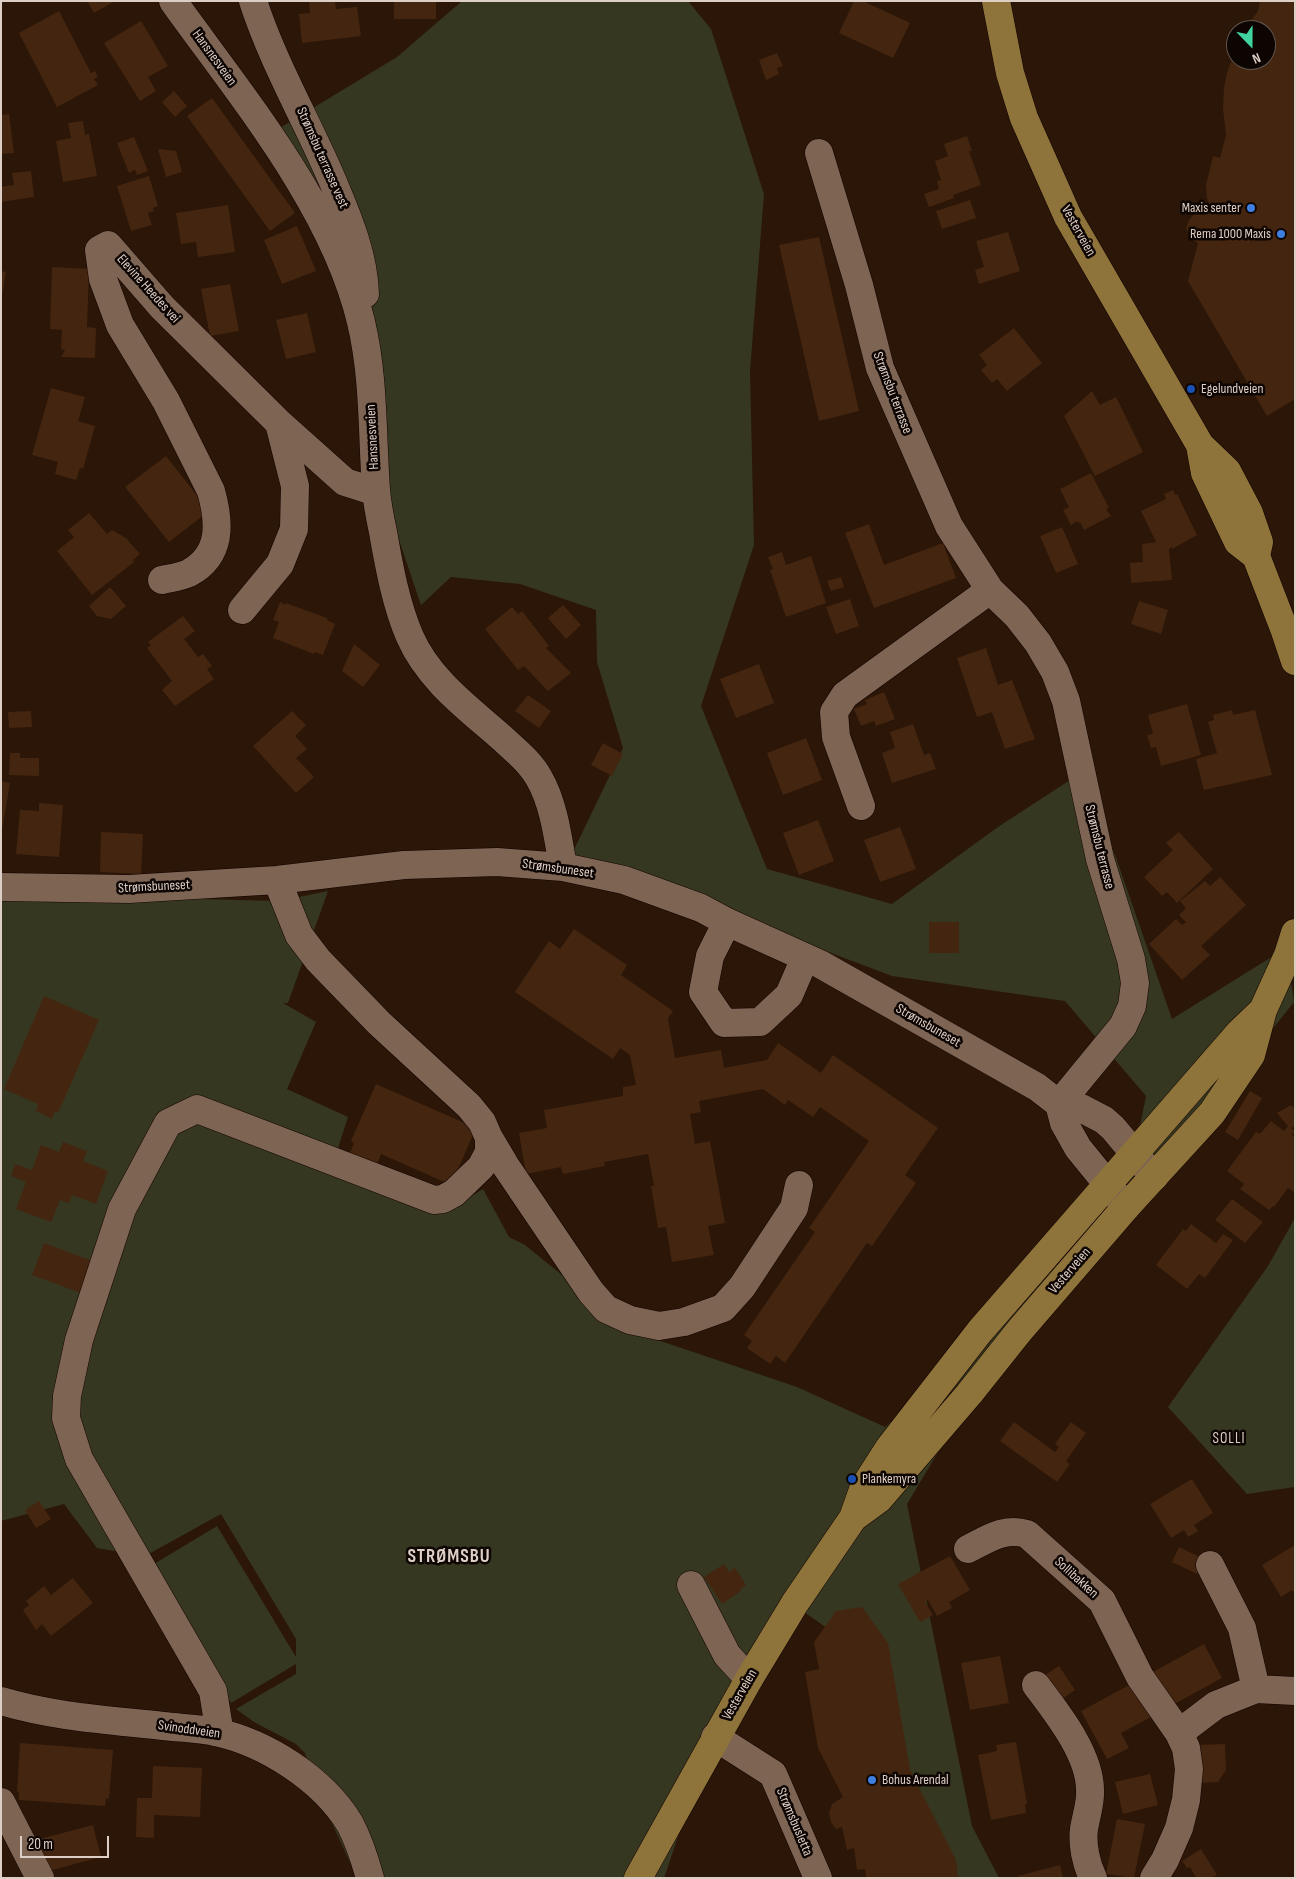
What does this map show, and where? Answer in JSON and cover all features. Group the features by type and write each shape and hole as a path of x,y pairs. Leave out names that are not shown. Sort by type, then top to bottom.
{"main road":[{"name":"Vesterveien","path":"996,1 1010,73 1024,118 1068,217 1200,445 1206,473 1238,542 1256,556 1290,629 1295,662"},
{"name":"Vesterveien","path":"853,1518 879,1499 1126,1207 1212,1113 1251,1055 1263,1010 1288,955 1295,933"},
{"name":"Vesterveien","path":"638,1878 715,1737 795,1603 853,1518 864,1487 890,1448 980,1331 1240,1032 1263,1010"}],"street":[{"name":"Hansnesveien","path":"173,1 270,136 318,211 348,279 361,320 369,361 376,492 390,573 410,636 424,663 438,681 520,755 538,777 548,800 564,867"},
{"name":"Strømsbu terrasse vest","path":"253,1 264,34 319,148 347,214 364,274 365,300 361,320"},
{"name":"Strømsbu terrasse","path":"819,153 859,285 880,368 949,526 990,590 1017,616 1038,643 1055,672 1066,701 1100,859 1131,960 1135,983 1132,1006 1123,1026 1059,1104"},
{"name":"Elevine Heedes vei","path":"162,580 187,574 203,563 215,545 217,526 215,506 211,491 166,401 120,325 103,279 99,250 108,245 162,307 279,423 344,482 376,492"},
{"path":"242,610 280,564 294,529 296,486 279,423"},
{"path":"861,806 836,737 834,712 845,695 990,590"},
{"name":"Strømsbuneset","path":"1,887 129,889 277,880 404,865 497,862 564,867 624,880 702,908 727,922 820,964 1028,1082 1059,1104 1081,1108 1104,1120 1154,1177"},
{"path":"277,880 299,935 318,960 379,1023 469,1106 482,1122 489,1138 516,1181 596,1298 606,1309 630,1320 659,1326 684,1322 723,1308 742,1287 794,1208 799,1185"},
{"path":"727,922 710,956 703,992 724,1023 760,1022 789,995 805,958"},
{"path":"1059,1104 1064,1123 1078,1148 1126,1207"},
{"path":"215,1732 218,1722 214,1691 79,1459 66,1418 67,1396 79,1340 122,1209 168,1123 197,1109 434,1200 443,1199 454,1193 481,1167 489,1152 489,1138"},
{"name":"Sollibakken","path":"968,1549 994,1536 1016,1531 1027,1534 1102,1601 1140,1677 1179,1733 1186,1748 1189,1769 1186,1800 1179,1828 1165,1860 1154,1878"},
{"path":"1210,1565 1242,1628 1256,1689"},
{"path":"691,1585 727,1655 749,1679"},
{"path":"1036,1685 1059,1715 1079,1751 1087,1771 1090,1790 1084,1830 1084,1846 1093,1878"},
{"path":"1179,1733 1216,1705 1256,1689 1295,1691"},
{"name":"Svinoddveien","path":"1,1701 54,1714 215,1732 254,1744 295,1766 328,1796 350,1824 364,1856 370,1878"},
{"name":"Strømsbusletta","path":"715,1737 774,1774 818,1878"},
{"path":"1,1802 40,1878"}],"green space":[{"path":"462,1 688,1 711,29 764,194 750,371 754,545 701,706 767,869 892,904 998,827 1073,778 1114,852 1172,1019 1286,948 1294,1002 1080,1272 967,1404 907,1504 972,1826 999,1878 919,1878 831,1631 797,1607 714,1731 664,1878 357,1878 331,1821 320,1806 305,1753 296,1744 254,1722 236,1709 296,1674 296,1664 231,1703 149,1567 217,1526 296,1657 296,1639 221,1514 145,1556 97,1548 64,1504 1,1521 1,887 116,897 280,901 328,891 288,1003 283,1003 316,1022 287,1089 348,1117 332,1167 450,1209 483,1189 509,1237 525,1245 631,1331 797,1387 885,1427 1011,1314 1127,1190 1146,1096 1065,1001 892,976 728,914 570,858 623,748 597,662 596,610 520,584 451,577 421,605 373,463 342,294 275,131 397,57"},
{"path":"1295,1218 1295,1487 1247,1494 1168,1407 1268,1266"}],"building":[{"path":"87,1 115,1 94,13"},
{"path":"309,1 335,1 336,9 357,7 361,36 302,43 299,14 310,13"},
{"path":"394,1 436,1 436,19 394,19"},
{"path":"854,1 863,1 910,23 893,58 839,33"},
{"name":"Maxis senter","path":"1260,1 1295,1 1295,399 1267,416 1188,281 1198,243 1191,239 1186,228 1194,214 1206,213 1209,203 1206,185 1213,156 1220,158 1226,135 1223,108 1224,87 1228,70 1276,70 1276,20 1251,20 1258,11"},
{"path":"59,11 91,73 95,71 98,77 94,79 98,85 57,107 19,33"},
{"path":"141,21 168,66 148,77 156,91 140,101 104,43"},
{"path":"777,53 783,66 777,68 779,74 766,80 759,60"},
{"path":"174,91 187,106 175,117 162,102"},
{"path":"212,98 295,213 270,231 187,116"},
{"path":"9,114 14,153 1,154 1,115"},
{"path":"83,121 85,135 89,134 97,176 63,182 56,141 71,138 68,123"},
{"path":"967,136 972,151 969,151 981,185 953,195 954,198 929,207 924,194 939,189 937,181 941,180 935,161 948,156 944,144"},
{"path":"134,137 148,171 137,175 135,170 129,173 117,143"},
{"path":"158,149 176,151 182,172 166,177"},
{"path":"31,171 34,197 1,202 1,187 14,185 12,173"},
{"path":"149,176 158,206 153,208 154,211 148,213 152,225 131,231 117,186"},
{"path":"970,200 976,218 942,229 936,211"},
{"path":"228,205 235,252 198,257 196,242 181,244 176,213"},
{"path":"297,226 316,271 282,284 264,240"},
{"path":"1008,232 1020,271 979,284 975,270 984,267 976,241"},
{"path":"819,237 859,411 819,421 779,245"},
{"path":"52,267 89,269 87,327 96,328 95,358 61,357 65,350 61,349 62,330 50,329"},
{"path":"1,271 6,272 2,295 1,295"},
{"path":"230,284 239,331 210,336 201,289"},
{"path":"307,313 316,352 286,359 276,320"},
{"path":"1014,328 1042,363 1007,391 997,379 992,383 981,370 987,365 979,355"},
{"path":"51,388 85,397 78,421 95,426 83,469 80,468 76,480 55,474 58,462 32,455"},
{"path":"1092,391 1100,405 1116,397 1143,452 1095,476 1064,416"},
{"path":"166,456 209,511 169,542 125,487"},
{"path":"1091,473 1109,508 1106,509 1111,516 1084,530 1080,522 1078,523 1077,521 1071,525 1063,510 1069,507 1060,489"},
{"path":"1173,490 1175,495 1177,494 1197,535 1169,549 1172,580 1131,583 1130,563 1143,562 1142,544 1156,542 1141,511 1166,499 1164,494"},
{"path":"89,513 107,534 112,530 126,538 140,554 133,560 134,562 92,595 57,551 74,537 68,530"},
{"path":"869,524 884,565 943,543 956,578 874,608 845,533"},
{"path":"1062,527 1078,564 1056,573 1040,536"},
{"path":"782,552 786,565 811,556 826,603 786,617 770,570 773,569 768,557"},
{"path":"841,577 844,587 831,591 827,581"},
{"path":"110,587 126,606 111,619 97,616 89,606"},
{"path":"850,599 859,626 836,634 826,607"},
{"path":"1139,601 1168,610 1161,634 1131,624"},
{"path":"280,602 327,618 327,620 335,624 323,655 315,652 314,654 273,638 279,622 273,620"},
{"path":"563,605 581,625 566,639 548,618"},
{"path":"512,607 518,614 522,611 549,646 546,648 571,673 548,691 524,666 518,670 485,629"},
{"path":"183,616 195,631 184,639 198,657 203,654 212,666 207,669 214,679 175,706 162,690 172,681 147,648 151,645 148,642"},
{"path":"354,644 380,665 363,687 342,671"},
{"path":"986,648 998,685 1012,680 1035,739 1005,749 992,712 977,717 957,658"},
{"path":"759,664 774,703 736,718 720,679"},
{"path":"884,692 895,719 876,726 874,721 861,726 854,709 867,704 865,700"},
{"path":"528,695 551,711 539,728 515,711"},
{"path":"1187,704 1201,755 1161,766 1156,747 1151,748 1147,735 1153,734 1148,715"},
{"path":"1232,710 1233,715 1255,710 1272,775 1204,790 1196,759 1217,753 1208,722 1214,720 1213,715"},
{"path":"31,711 32,727 9,728 8,712"},
{"path":"292,711 306,725 295,736 307,749 296,758 314,777 296,793 253,746"},
{"path":"913,724 924,755 930,753 936,769 892,783 882,753 895,748 890,732"},
{"path":"806,738 822,780 783,795 767,753"},
{"path":"603,743 623,754 612,776 591,765"},
{"path":"10,753 20,753 20,758 39,758 39,776 9,775"},
{"path":"1,781 10,783 2,830 1,830"},
{"path":"39,803 63,805 59,857 16,854 20,810 39,811"},
{"path":"818,820 834,861 799,875 783,833"},
{"path":"900,827 916,869 880,882 864,840"},
{"path":"101,832 143,834 141,874 100,872"},
{"path":"1179,832 1213,869 1177,903 1167,892 1162,896 1144,877 1173,850 1166,843"},
{"path":"1220,877 1246,905 1201,946 1210,955 1182,980 1149,944 1176,919 1182,925 1186,922 1179,915 1186,908 1180,901 1205,881 1210,886"},
{"path":"929,922 959,922 959,953 929,953"},
{"path":"574,929 627,965 621,975 673,1011 668,1019 675,1058 721,1050 724,1068 767,1060 778,1043 821,1073 833,1055 938,1128 905,1175 916,1183 872,1246 867,1243 785,1363 776,1356 770,1364 747,1348 752,1341 744,1335 815,1232 809,1228 869,1141 820,1107 813,1117 788,1100 785,1105 763,1089 699,1101 701,1112 690,1114 695,1144 710,1141 725,1223 708,1226 714,1255 672,1262 666,1227 658,1228 651,1186 654,1186 648,1154 604,1162 605,1166 563,1174 561,1167 526,1174 519,1133 547,1128 544,1110 623,1096 623,1087 636,1085 630,1055 620,1048 613,1059 515,992 549,941 560,949"},
{"path":"44,996 99,1020 58,1113 55,1111 52,1119 36,1111 38,1104 4,1089"},
{"path":"376,1084 476,1128 451,1185 381,1154 376,1167 349,1155 354,1143 351,1141"},
{"path":"1250,1091 1262,1098 1238,1140 1225,1132"},
{"path":"1291,1105 1295,1109 1295,1126 1291,1128 1295,1131 1292,1135 1295,1137 1295,1193 1288,1188 1274,1207 1269,1210 1240,1189 1244,1184 1227,1171 1256,1132 1260,1134 1271,1121 1284,1131 1288,1126 1277,1113"},
{"path":"63,1142 87,1151 83,1161 108,1171 96,1204 72,1195 69,1203 60,1200 51,1222 16,1209 26,1182 11,1176 15,1164 32,1170 41,1145 59,1152"},
{"path":"1232,1199 1263,1222 1245,1243 1215,1220"},
{"path":"1191,1224 1216,1243 1223,1234 1233,1240 1205,1278 1199,1274 1187,1289 1156,1265 1183,1229 1186,1231"},
{"path":"44,1243 98,1263 86,1295 32,1275"},
{"path":"1014,1422 1055,1452 1059,1447 1055,1444 1071,1422 1086,1433 1066,1461 1070,1464 1057,1482 1000,1441"},
{"path":"1192,1479 1213,1513 1194,1525 1198,1531 1188,1537 1184,1530 1171,1538 1150,1504"},
{"path":"39,1501 51,1519 36,1528 25,1510"},
{"path":"1295,1545 1295,1594 1292,1590 1281,1597 1262,1565"},
{"path":"1179,1547 1204,1559 1197,1574 1172,1562"},
{"path":"950,1556 970,1590 949,1602 952,1608 937,1616 928,1600 925,1602 933,1615 920,1622 898,1584"},
{"path":"724,1564 729,1572 735,1568 746,1585 740,1589 741,1591 722,1604 704,1577"},
{"path":"73,1578 93,1603 51,1636 42,1624 36,1630 23,1610 29,1605 26,1601 44,1586 51,1595"},
{"path":"862,1607 888,1643 910,1770 956,1860 958,1878 866,1878 865,1869 857,1870 854,1848 847,1850 842,1827 836,1829 831,1822 829,1813 832,1804 843,1797 818,1748 805,1672 819,1669 814,1642 836,1611"},
{"path":"1204,1644 1222,1678 1169,1707 1151,1673"},
{"path":"1000,1656 1009,1703 970,1710 961,1663"},
{"path":"1059,1666 1075,1690 1061,1700 1045,1675"},
{"path":"1133,1683 1151,1717 1121,1733 1129,1748 1107,1759 1081,1711"},
{"path":"1016,1742 1027,1804 1025,1805 1026,1813 991,1820 978,1755 997,1751 996,1745"},
{"path":"20,1743 113,1750 109,1799 106,1798 105,1806 19,1800 19,1792 17,1792"},
{"path":"1225,1744 1226,1770 1218,1782 1198,1783 1196,1745"},
{"path":"153,1766 202,1768 200,1817 154,1815 154,1838 136,1837 137,1798 152,1798"},
{"path":"1150,1774 1158,1805 1123,1814 1115,1782"},
{"path":"1117,1819 1145,1824 1134,1878 1106,1874"},
{"path":"93,1825 101,1857 45,1872 36,1840"},
{"path":"1201,1849 1217,1875 1211,1878 1196,1878 1190,1867 1187,1868 1182,1861"},
{"path":"1060,1865 1063,1878 1018,1878 1018,1876"}],"place":[{"name":"Maxis senter","path":"1251,208"},
{"name":"Rema 1000 Maxis","path":"1281,234"},
{"name":"Egelundveien","path":"1191,389"},
{"name":"Plankemyra","path":"852,1479"},
{"name":"Bohus Arendal","path":"872,1780"}],"district":[{"name":"SOLLI","path":"1229,1439"},
{"name":"STRØMSBU","path":"449,1557"}]}
